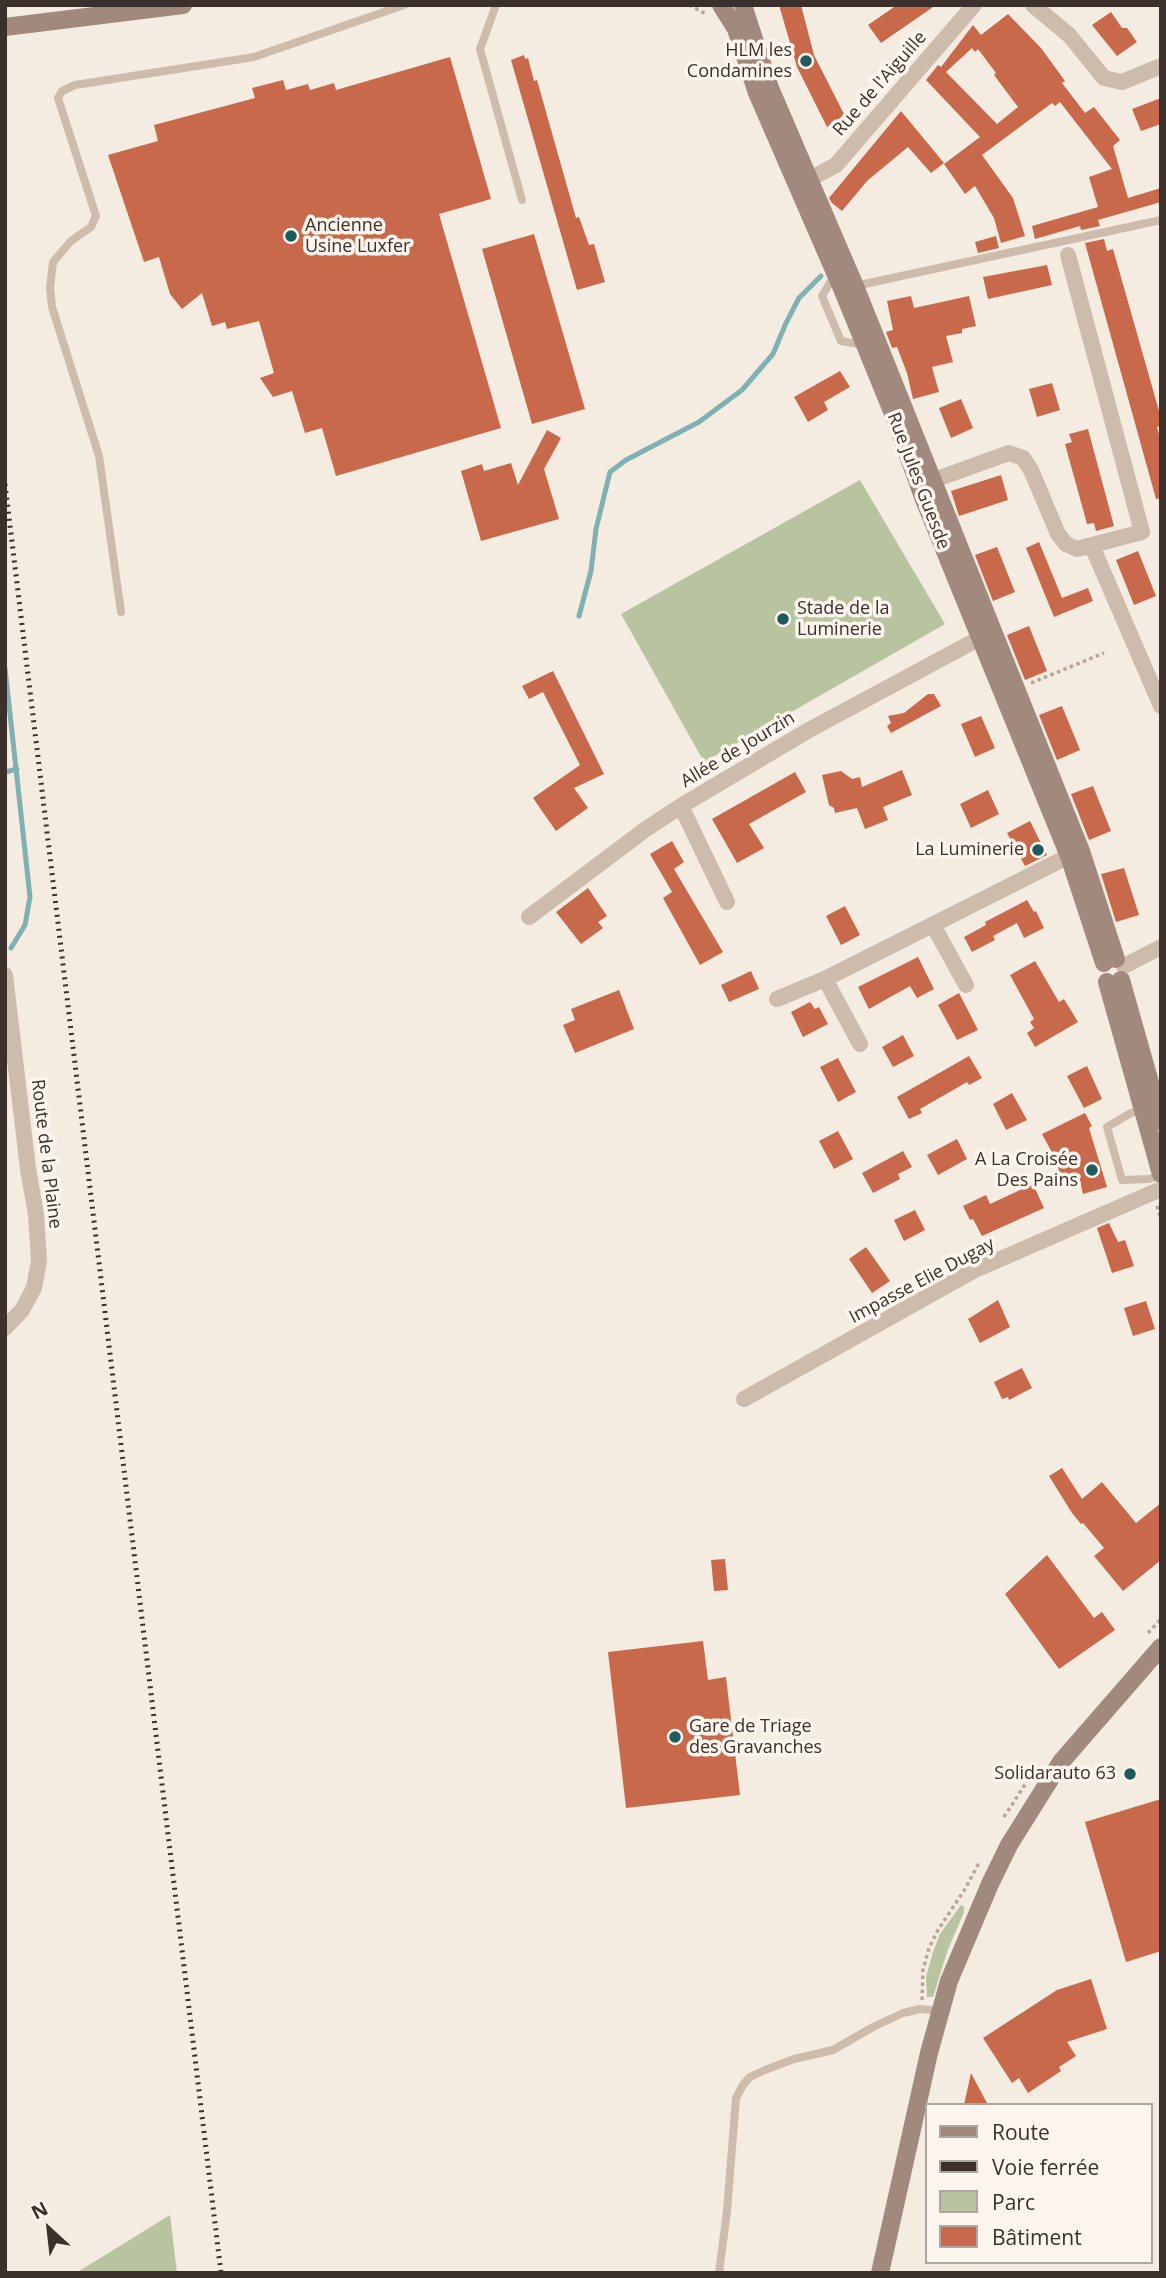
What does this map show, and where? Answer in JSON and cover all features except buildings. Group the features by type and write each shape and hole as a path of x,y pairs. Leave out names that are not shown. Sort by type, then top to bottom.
{"main road":[{"path":"5,27 105,15 146,7 183,5"},
{"name":"Rue Jules Guesde","path":"722,5 736,29 757,93 835,273 1114,970 1143,1109 1161,1175"},
{"name":"Rue Jules Guesde","path":"743,5 762,68 855,286 1082,851 1114,970 1161,1121"},
{"path":"880,2273 929,2053 949,1981 977,1913 1009,1845 1062,1762 1161,1647"}],"street":[{"name":"Rue de l'Aiguille","path":"808,180 836,165 974,5"},
{"path":"1033,5 1069,34 1104,78 1122,82 1161,66"},
{"path":"934,480 1009,453 1023,458 1031,470 1058,534 1066,544 1077,549 1142,532 1068,254"},
{"path":"1093,546 1161,706"},
{"name":"Allée de Jourzin","path":"529,917 615,851 681,806 809,730 980,638"},
{"path":"681,806 727,902"},
{"path":"777,999 825,979 1069,856"},
{"path":"933,925 966,985"},
{"path":"1114,970 1161,947"},
{"name":"Route de la Plaine","path":"5,975 28,1169 36,1214 39,1261 34,1288 22,1310 5,1328"},
{"path":"825,979 860,1044"},
{"name":"Impasse Elie Dugay","path":"744,1399 973,1271 1161,1189"}],"lane":[{"path":"121,612 99,456 52,307 50,288 53,262 71,241 91,227 96,216 58,98 62,92 75,85 254,57 404,5"},
{"path":"496,5 480,50 522,200"},
{"path":"855,286 1161,220"},
{"path":"1143,1109 1107,1127 1122,1180 1149,1179 1161,1175"},
{"path":"719,2273 736,2098 743,2085 750,2077 765,2070 794,2059 833,2050 873,2026 903,2013 920,2009 941,2011"}],"path":[{"path":"1012,675 1017,673 1025,686 1104,653"}],"green space":[{"name":"Stade de la Luminerie","path":"860,480 945,624 704,762 621,614"},
{"path":"961,1905 964,1912 947,1952 933,1997 927,1997 926,1977 933,1952 940,1934"},
{"path":"170,2215 177,2273 76,2273"}],"waterway":[{"path":"579,616 591,571 596,529 610,472 626,460 699,422 742,390 773,354 799,298 821,276"},
{"path":"5,668 30,897 25,925 11,948"},
{"path":"5,772 17,769"}],"railway":[{"path":"5,484 221,2273"}],"place":[{"name":"HLM les Condamines","path":"806,61"},
{"name":"Ancienne Usine Luxfer","path":"291,236"},
{"name":"Stade de la Luminerie","path":"783,619"},
{"name":"La Luminerie","path":"1038,850"},
{"name":"A La Croisée Des Pains","path":"1092,1170"},
{"name":"Gare de Triage des Gravanches","path":"675,1737"},
{"name":"Solidarauto 63","path":"1130,1774"}]}
